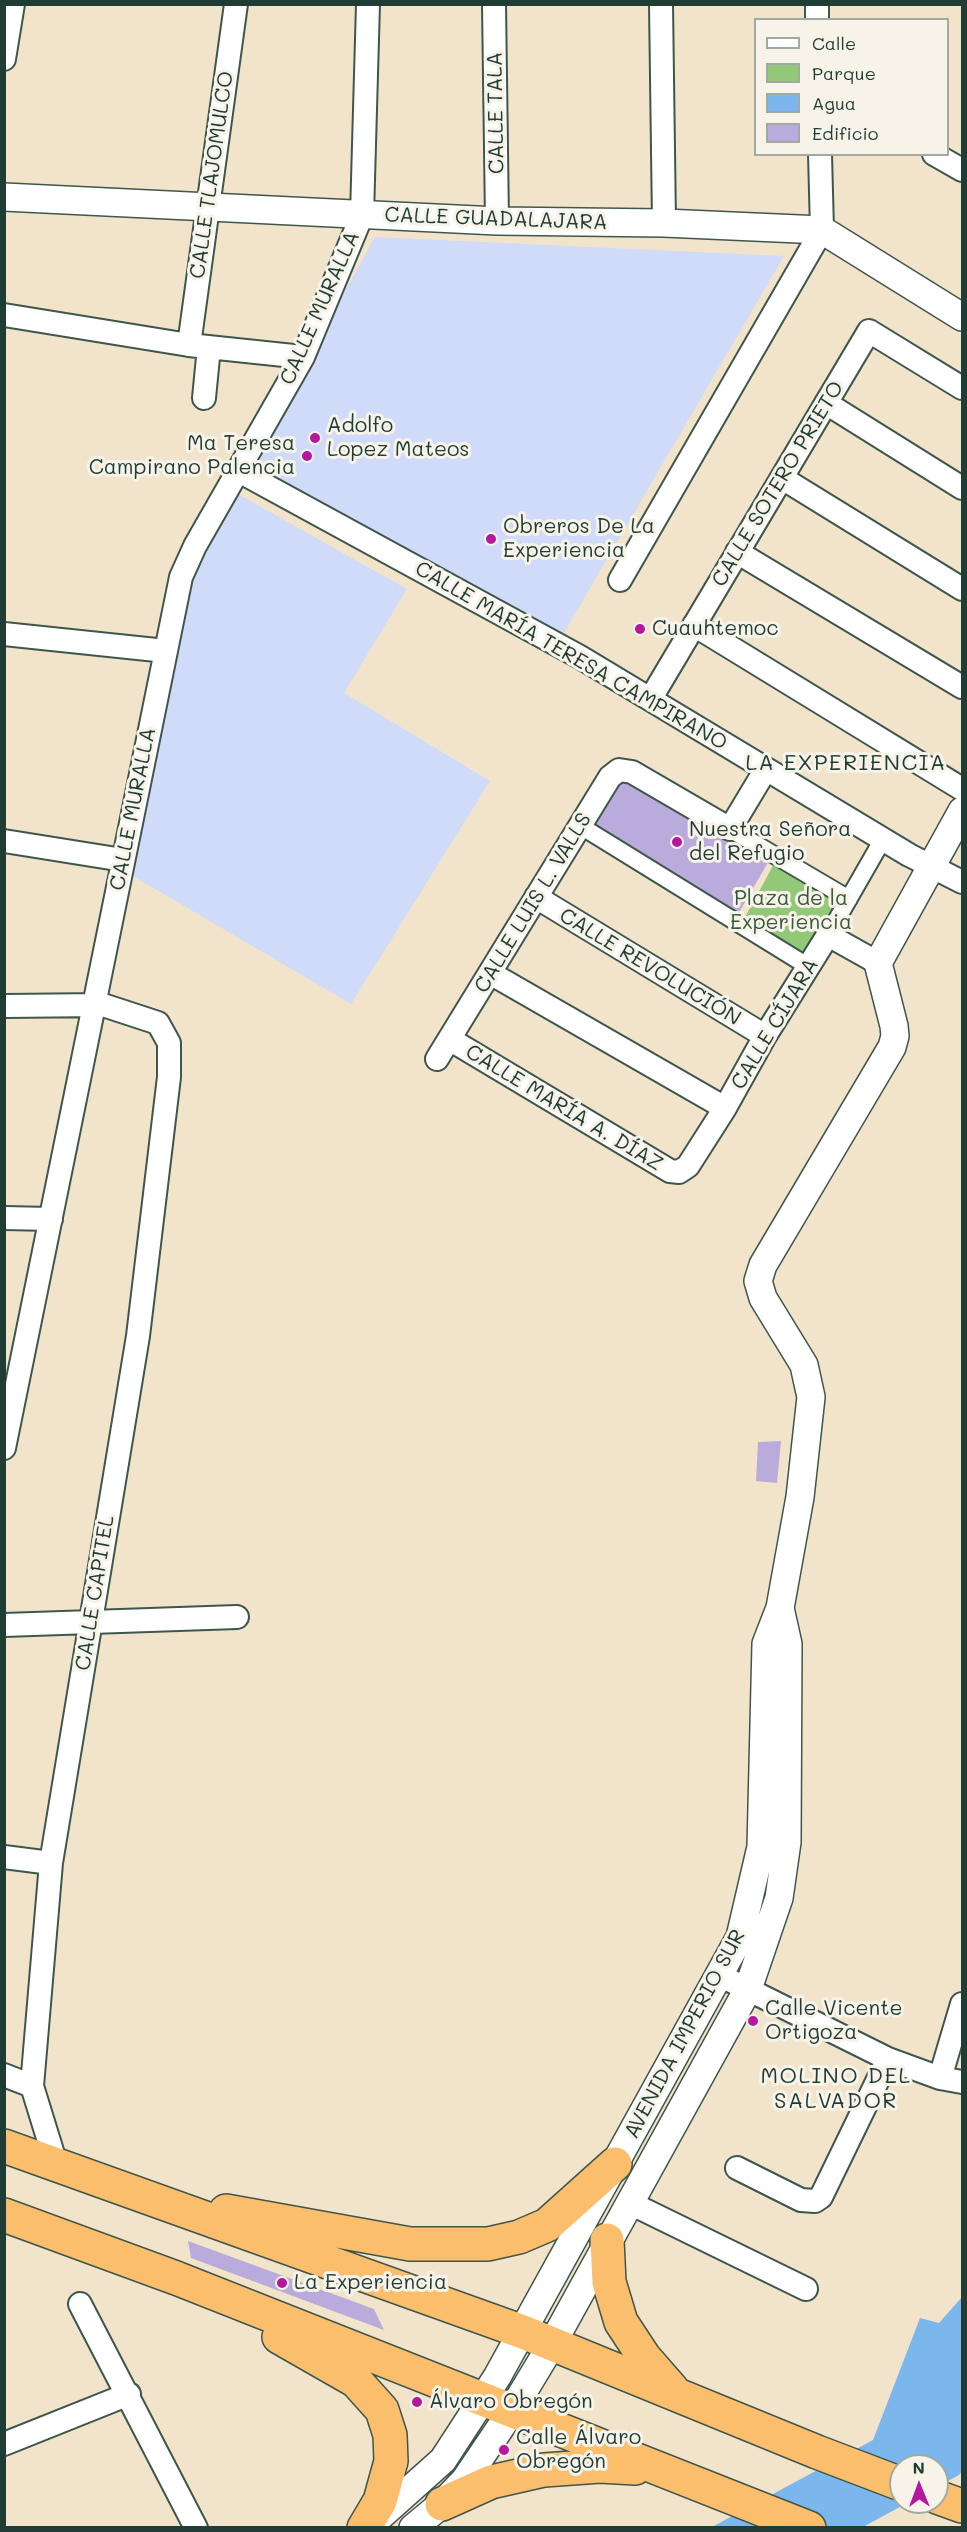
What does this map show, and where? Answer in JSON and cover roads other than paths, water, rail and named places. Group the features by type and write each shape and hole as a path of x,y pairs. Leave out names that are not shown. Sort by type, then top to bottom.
{"highway":[{"path":"4,2146 537,2338 889,2479"},
{"path":"174,2208 242,2212 410,2244 488,2244 519,2237 547,2225 615,2164"},
{"path":"4,2216 176,2278 809,2528"},
{"path":"608,2241 609,2282 621,2322 644,2357 677,2395"},
{"path":"176,2278 356,2381 375,2400 382,2410 390,2435 391,2461 380,2501 366,2528"},
{"path":"442,2504 491,2482 544,2470 600,2466 670,2472"}],"street":[{"path":"4,59 13,4"},
{"name":"CALLE TLAJOMULCO","path":"204,398 199,346 207,207 236,4"},
{"path":"362,215 368,4"},
{"name":"CALLE TALA","path":"494,4 497,221"},
{"path":"661,4 664,223"},
{"path":"620,580 822,230 820,156"},
{"path":"938,156 963,170"},
{"name":"CALLE GUADALAJARA","path":"4,197 497,221 664,223 822,230 963,317"},
{"name":"CALLE MURALLA","path":"5,1441 185,566 303,357 362,215"},
{"path":"4,315 199,346 303,357"},
{"name":"CALLE SOTERO PRIETO","path":"651,698 869,332 963,388"},
{"path":"826,403 963,488"},
{"name":"CALLE MARÍA TERESA CAMPIRANO","path":"239,471 651,698 883,839 963,882"},
{"path":"782,478 963,589"},
{"path":"737,552 963,687"},
{"path":"694,625 963,789"},
{"path":"4,634 166,651"},
{"path":"766,769 730,829 849,899"},
{"name":"CALLE LUIS L. VALLS","path":"437,1059 451,1040 610,777 619,770 632,772 730,829"},
{"path":"780,1608 800,1497 811,1397 804,1365 763,1298 758,1281 763,1265 892,1047 895,1036 894,1026 878,963 930,866 963,811"},
{"path":"579,825 809,967"},
{"name":"CALLE CÍJARA","path":"679,1172 688,1166 725,1107 883,839"},
{"path":"4,841 123,860"},
{"name":"CALLE REVOLUCIÓN","path":"536,897 765,1036"},
{"path":"828,935 878,963"},
{"path":"490,973 725,1107"},
{"path":"4,1006 94,1003"},
{"name":"CALLE CAPITEL","path":"56,2164 32,2086 51,1863 138,1336 169,1077 169,1043 158,1023 94,1003"},
{"name":"CALLE MARÍA A. DÍAZ","path":"451,1040 670,1172 679,1172"},
{"path":"4,1218 51,1219"},
{"name":"AVENIDA IMPERIO SUR","path":"537,2338 615,2164 721,1976 740,1937 761,1847 766,1644 780,1608"},
{"name":"AVENIDA IMPERIO SUR","path":"537,2338 608,2241 748,1989 779,1898 787,1842 788,1644 780,1608"},
{"path":"4,1625 237,1617"},
{"path":"4,1857 51,1863"},
{"path":"721,1976 888,2059 952,2080 963,2004"},
{"path":"737,2168 801,2200 815,2201 821,2197 888,2059"},
{"path":"4,2075 32,2086"},
{"path":"630,2203 806,2289"},
{"path":"80,2304 129,2394 196,2528"},
{"path":"366,2528 443,2460 481,2399 537,2338"},
{"path":"413,2528 442,2504 465,2480 511,2412 537,2338"},
{"path":"4,2444 129,2394"}],"water":[{"path":"962,2297 962,2471 959,2475 949,2480 949,2454 889,2454 889,2513 863,2527 710,2528 873,2440 920,2318 939,2323"}],"place":[{"name":"Adolfo Lopez Mateos","path":"315,438"},
{"name":"Ma Teresa Campirano Palencia","path":"307,456"},
{"name":"Obreros De La Experiencia","path":"491,539"},
{"name":"Cuauhtemoc","path":"640,629"},
{"name":"Nuestra Señora del Refugio","path":"677,842"},
{"name":"Calle Vicente Ortigoza","path":"753,2021"},
{"name":"La Experiencia","path":"282,2283"},
{"name":"Álvaro Obregón","path":"417,2402"},
{"name":"Calle Álvaro Obregón","path":"504,2450"}],"district":[{"name":"LA EXPERIENCIA","path":"846,763"},
{"name":"MOLINO DEL SALVADOR","path":"836,2088"}],"park label":[{"name":"Plaza de la Experiencia","path":"791,911"}]}
